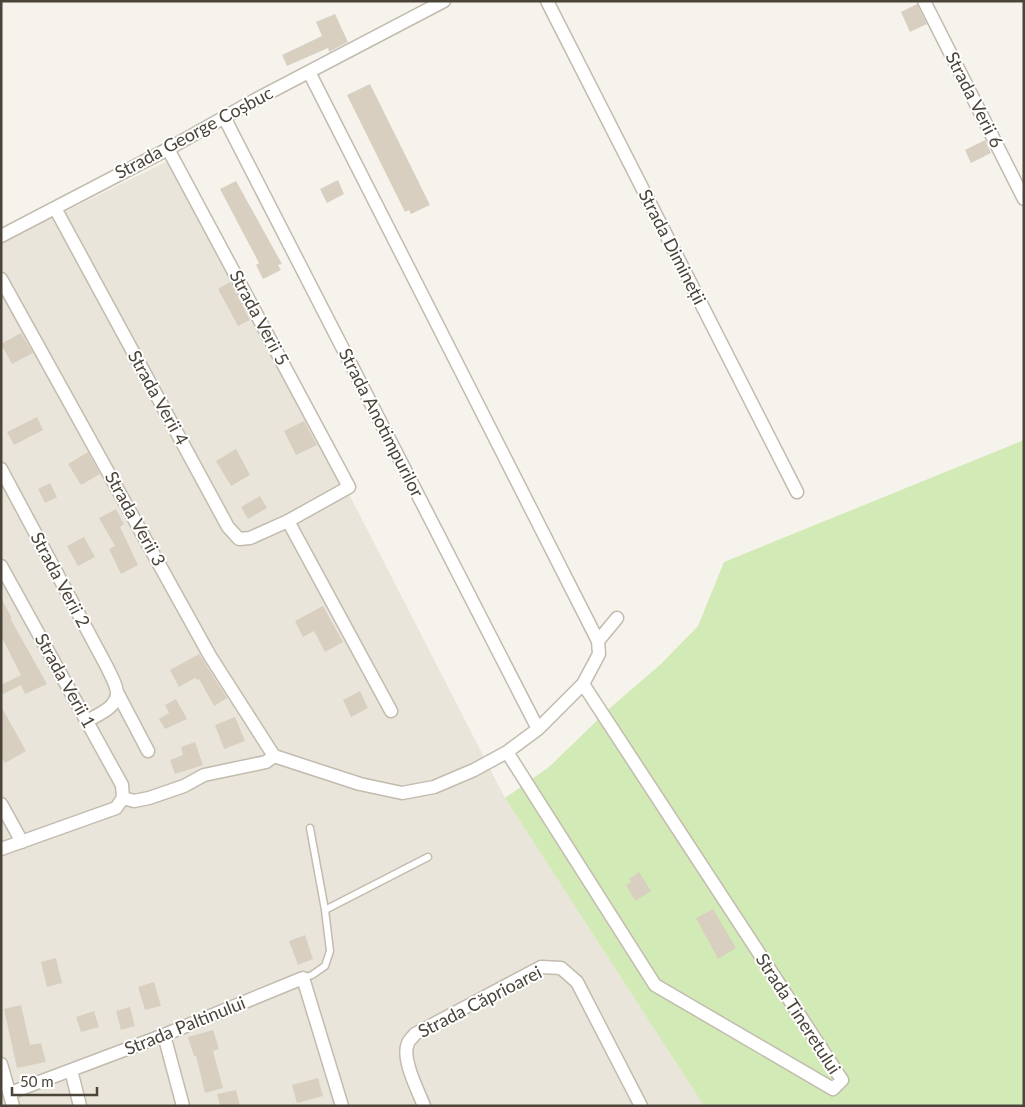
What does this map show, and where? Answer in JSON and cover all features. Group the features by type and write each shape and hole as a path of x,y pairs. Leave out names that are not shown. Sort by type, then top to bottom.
{"street":[{"name":"Strada George Coșbuc","path":"1,236 444,1"},
{"name":"Strada Dimineții","path":"547,1 797,492"},
{"name":"Strada Verii 6","path":"924,1 1024,198"},
{"path":"4,848 116,808 123,798 134,801 149,798 184,786 204,775 266,762 274,756 360,784 402,793 434,787 474,770 507,752 538,729 582,684 599,654 598,641 309,72"},
{"name":"Strada Anotimpurilor","path":"224,117 538,729"},
{"name":"Strada Verii 5","path":"168,149 350,487"},
{"name":"Strada Verii 4","path":"55,208 228,527 239,540 258,535 288,521 350,487"},
{"name":"Strada Verii 3","path":"1,279 210,656 274,756"},
{"name":"Strada Verii 2","path":"1,469 107,667 117,692 148,750"},
{"path":"288,521 391,710"},
{"name":"Strada Verii 1","path":"1,566 122,785 123,798"},
{"path":"598,641 617,618"},
{"name":"Strada Tineretului","path":"507,752 655,985 833,1089 842,1080 582,684"},
{"path":"87,721 111,707 117,692"},
{"path":"1,804 22,842"},
{"path":"4,848 13,826"},
{"name":"Strada Căprioarei","path":"424,1106 408,1064 406,1052 408,1042 415,1034 541,967 562,968 577,982 641,1106"},
{"path":"303,978 342,1106"},
{"name":"Strada Paltinului","path":"10,1093 164,1035 303,978"},
{"path":"164,1035 183,1106"},
{"path":"1,1064 13,1106"},
{"path":"71,1070 80,1106"}],"lane":[{"path":"303,978 312,975 325,966 330,951 325,910 310,828"},
{"path":"325,910 428,857"}],"shaded area":[{"path":"176,157 505,798 704,1106 1,1106 1,243"}],"green space":[{"path":"1024,440 1024,1106 704,1106 505,798 549,767 610,708 661,664 698,626 724,562"}],"building":[{"path":"917,4 927,24 910,32 901,12"},
{"path":"335,14 348,42 329,52 328,48 287,66 282,55 322,36 316,22"},
{"path":"370,84 430,205 411,214 409,210 405,212 347,95"},
{"path":"985,140 991,153 971,163 965,150"},
{"path":"338,180 344,194 327,203 320,189"},
{"path":"236,181 282,264 278,265 281,270 263,279 256,265 259,263 220,189"},
{"path":"230,282 250,320 238,326 218,289"},
{"path":"21,333 33,353 12,364 1,344"},
{"path":"37,417 43,430 14,445 7,432"},
{"path":"304,421 317,445 296,455 284,431"},
{"path":"236,449 250,475 231,486 216,461"},
{"path":"88,452 100,474 81,485 68,464"},
{"path":"50,483 57,497 45,503 38,489"},
{"path":"260,496 267,508 248,519 241,507"},
{"path":"116,509 124,524 120,527 138,565 121,574 109,549 115,546 99,518"},
{"path":"84,537 95,557 78,566 67,546"},
{"path":"1,598 47,684 25,694 21,685 1,695 1,685 21,675 1,636"},
{"path":"323,606 343,642 325,652 314,631 303,637 295,621"},
{"path":"199,654 227,698 214,706 199,679 195,678 179,687 170,670"},
{"path":"360,691 368,708 351,717 343,700"},
{"path":"176,699 187,719 165,729 159,719 169,713 165,705"},
{"path":"1,706 26,751 5,763 1,757"},
{"path":"235,717 245,741 224,749 215,725"},
{"path":"195,742 203,765 175,774 170,760 183,755 181,747"},
{"path":"639,872 651,891 635,901 626,885 631,882 629,879"},
{"path":"713,909 736,948 718,959 696,918"},
{"path":"305,935 313,959 298,965 289,941"},
{"path":"56,958 62,983 47,987 41,962"},
{"path":"154,982 161,1006 145,1010 138,987"},
{"path":"21,1005 30,1045 41,1043 46,1062 17,1068 4,1009"},
{"path":"130,1007 135,1026 121,1030 116,1011"},
{"path":"94,1011 99,1027 81,1032 76,1017"},
{"path":"213,1030 219,1049 213,1051 223,1088 205,1093 196,1056 194,1056 188,1037"},
{"path":"318,1078 323,1096 297,1103 292,1085"},
{"path":"236,1090 240,1106 220,1106 217,1094"}]}
